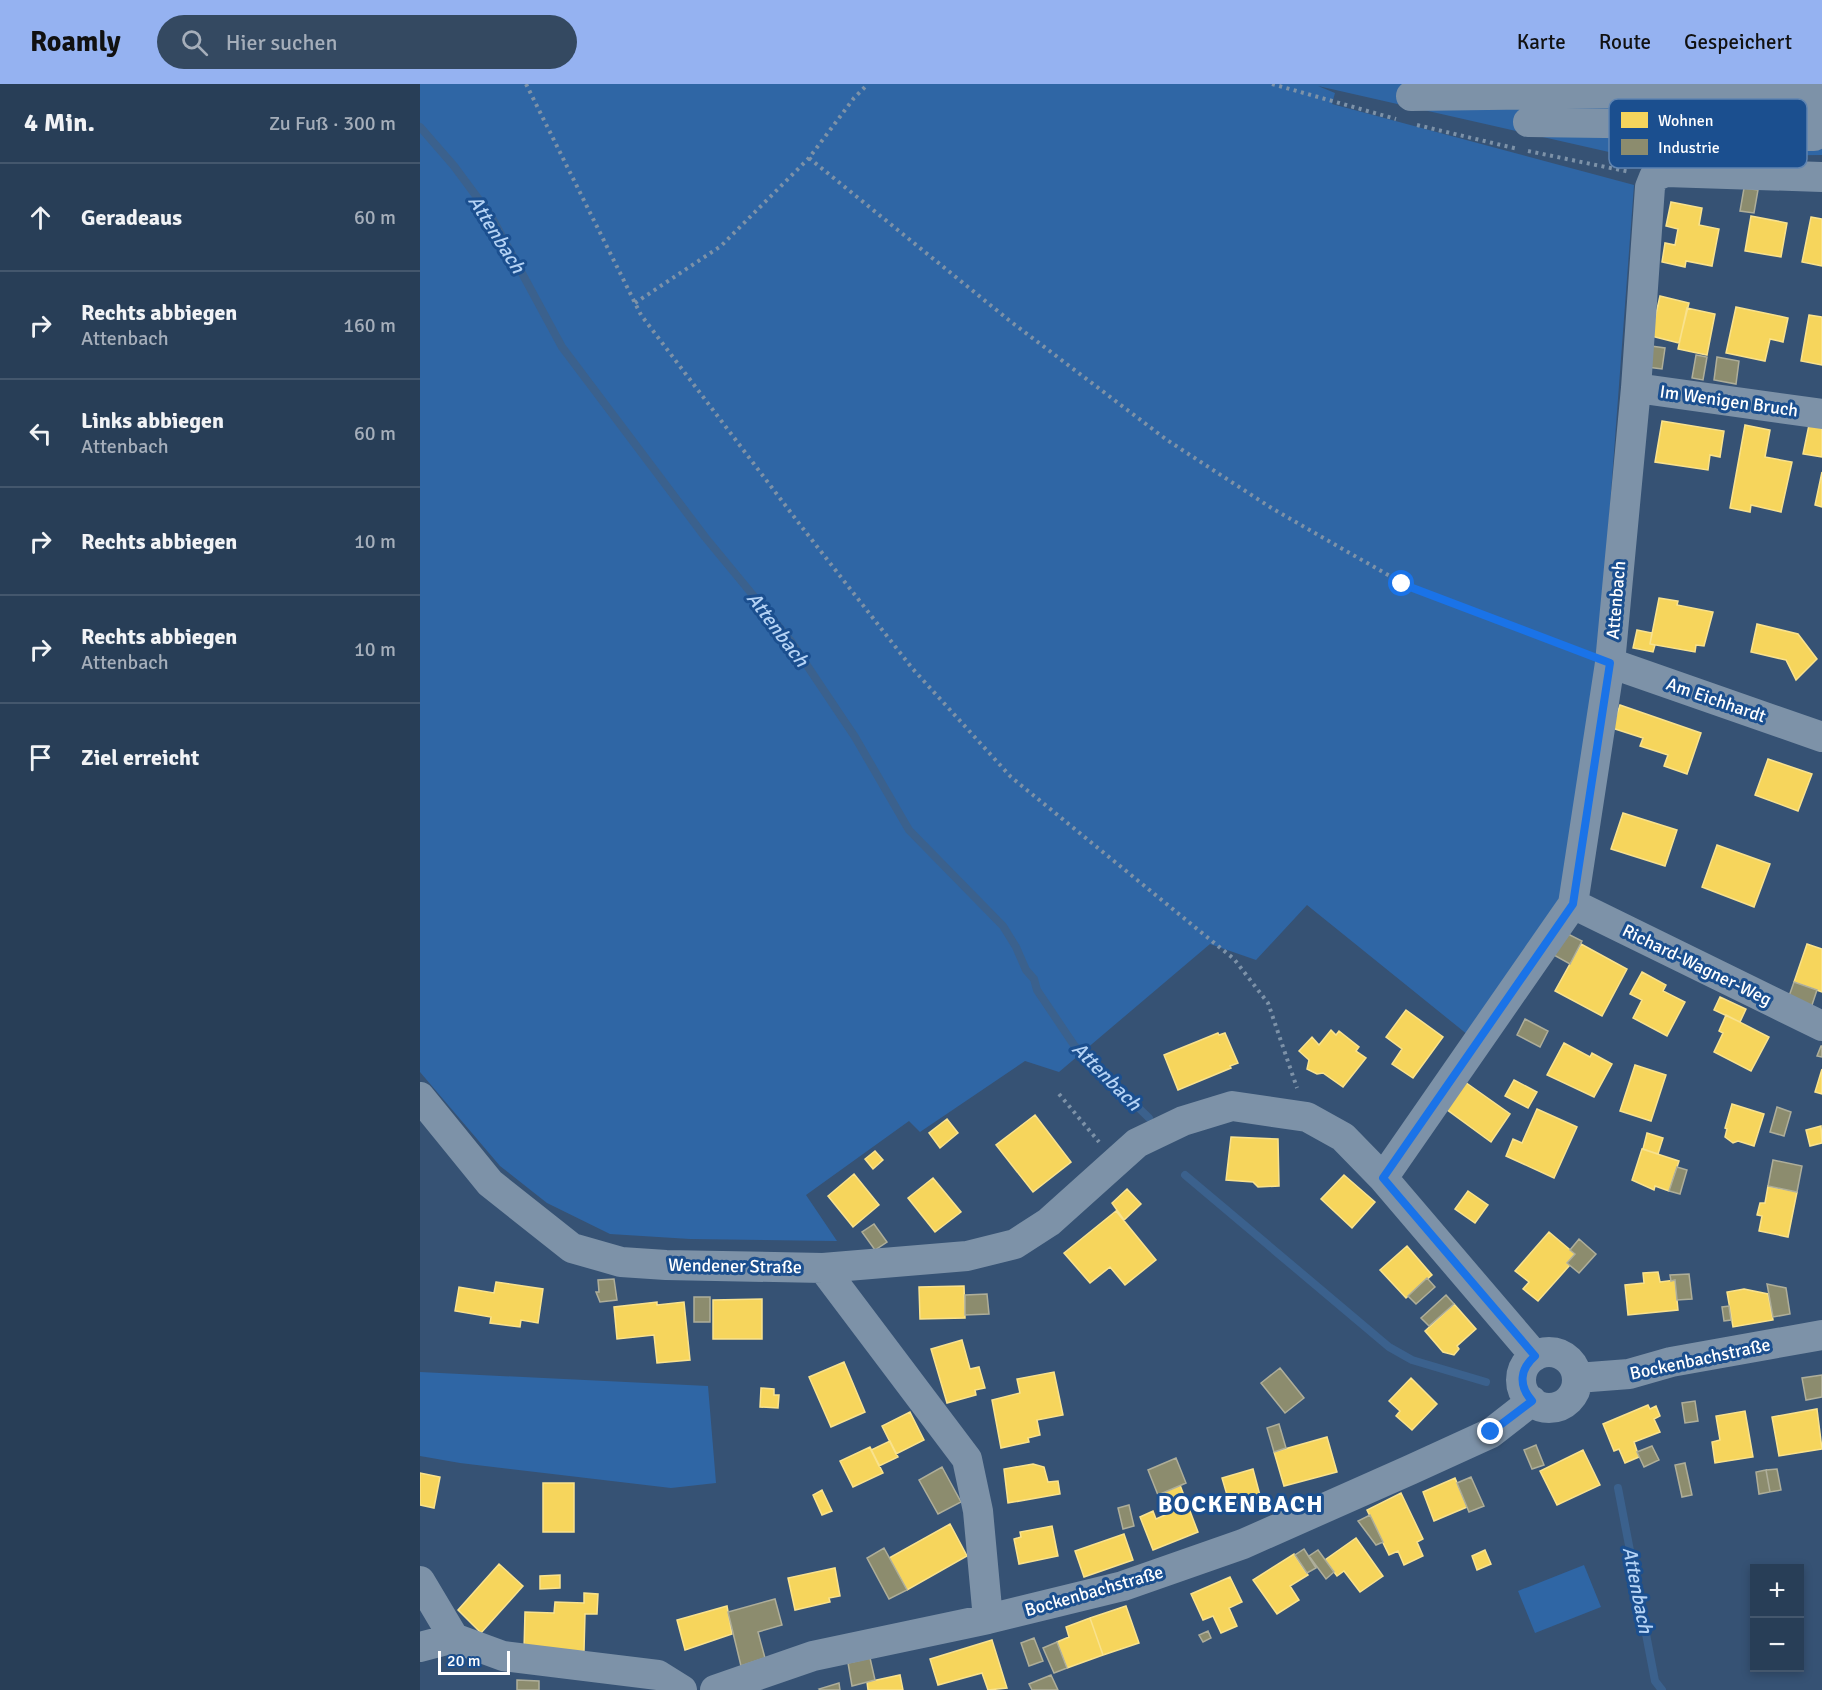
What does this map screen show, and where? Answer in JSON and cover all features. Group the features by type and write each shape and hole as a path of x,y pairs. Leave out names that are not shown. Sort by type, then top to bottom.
{"street":[{"path":"1769,99 1813,87 1814,136 1807,136"},
{"path":"1410,114 1466,90 1467,109 1599,102"},
{"path":"1528,122 1599,102"},
{"path":"1654,177 1666,172 1822,177"},
{"name":"Attenbach","path":"1383,1178 1573,904 1610,663 1636,388 1650,187 1654,177"},
{"name":"Im Wenigen Bruch","path":"1636,388 1822,414"},
{"name":"Am Eichhardt","path":"1610,663 1822,737"},
{"name":"Richard-Wagner-Weg","path":"1573,904 1822,1026"},
{"name":"Wendener Straße","path":"420,1096 490,1183 572,1248 621,1262 823,1268 967,1459 978,1511 988,1619"},
{"path":"823,1268 967,1256 1015,1244 1050,1222 1137,1143 1183,1121 1232,1106 1307,1117 1343,1137 1383,1178 1535,1356"},
{"name":"Bockenbachstraße","path":"1577,1378 1629,1374 1671,1362 1822,1335"},
{"path":"1544,1352 1562,1355 1570,1361 1577,1378 1572,1396 1564,1403 1548,1407 1532,1401 1522,1386 1524,1369 1535,1356 1544,1352"},
{"name":"Bockenbachstraße","path":"715,1690 813,1656 988,1619 1123,1586 1243,1544 1491,1432 1532,1401"},
{"path":"420,1581 454,1638"},
{"path":"420,1647 454,1638 503,1656 658,1675 682,1690"}],"path":[{"path":"526,84 641,315 912,668 1011,777 1234,959 1268,1003 1307,1117"},
{"path":"635,303 721,246 809,158 854,98 868,84"},
{"path":"1272,84 1410,114 1459,136 1609,168"},
{"path":"809,158 1010,321 1167,440 1273,509 1402,584 1610,663"},
{"path":"1611,168 1654,177"},
{"path":"1059,1094 1116,1162"}],"shaded area":[{"path":"420,84 1822,84 1822,155 1807,155 1807,99 1609,99 1609,152 1318,86 1335,93 1332,104 1634,185 1598,666 1562,911 1473,1039 1307,905 1256,960 1210,944 1059,1072 1025,1061 920,1132 909,1121 806,1195 837,1241 690,1239 610,1234 547,1203 500,1166 420,1072"},
{"path":"420,1372 708,1386 716,1483 671,1488 460,1463 420,1456"},
{"path":"1584,1565 1601,1607 1535,1633 1518,1591"}],"building: Wohnen":[{"path":"1671,202 1702,208 1699,225 1719,229 1712,266 1686,261 1685,267 1662,262 1665,243 1675,245 1678,229 1666,226"},
{"path":"1751,216 1787,223 1781,257 1745,251"},
{"path":"1811,217 1822,219 1822,266 1802,262"},
{"path":"1660,296 1689,303 1679,343 1651,336"},
{"path":"1736,307 1788,318 1783,342 1770,339 1765,361 1726,353"},
{"path":"1687,308 1715,314 1707,355 1678,349"},
{"path":"1809,315 1822,317 1822,365 1801,361"},
{"path":"1662,421 1724,431 1720,457 1710,455 1708,470 1655,462"},
{"path":"1745,425 1770,430 1765,457 1792,462 1781,512 1751,505 1750,512 1730,508"},
{"path":"1809,425 1822,428 1822,457 1803,454"},
{"path":"1822,472 1822,507 1815,505"},
{"path":"1659,598 1678,601 1677,605 1713,612 1704,646 1696,645 1695,652 1650,644"},
{"path":"1757,624 1798,634 1817,659 1796,680 1786,660 1751,652"},
{"path":"1637,630 1652,633 1650,644 1655,645 1653,652 1633,648"},
{"path":"1620,705 1701,733 1687,774 1664,766 1668,755 1640,746 1643,738 1612,728"},
{"path":"1768,759 1812,774 1798,811 1755,795"},
{"path":"1623,813 1677,830 1665,866 1611,849"},
{"path":"1717,845 1770,864 1754,907 1702,887"},
{"path":"1581,944 1627,969 1602,1016 1555,991"},
{"path":"1807,944 1822,949 1822,992 1794,982"},
{"path":"1642,972 1666,985 1663,991 1685,1002 1667,1036 1633,1018 1642,1000 1630,994"},
{"path":"1720,997 1746,1009 1740,1022 1714,1010"},
{"path":"1406,1010 1443,1037 1413,1078 1392,1064 1402,1049 1386,1037"},
{"path":"1726,1015 1769,1037 1751,1071 1714,1052 1723,1033 1719,1031"},
{"path":"1331,1030 1336,1035 1339,1031 1359,1047 1356,1051 1366,1058 1343,1087 1323,1073 1317,1074 1307,1069 1309,1060 1299,1051 1312,1037 1319,1045"},
{"path":"1218,1033 1219,1035 1225,1033 1238,1063 1178,1090 1164,1055"},
{"path":"1564,1043 1590,1057 1592,1053 1612,1064 1594,1097 1547,1075"},
{"path":"1635,1065 1666,1075 1651,1121 1620,1111"},
{"path":"1822,1069 1822,1094 1815,1092"},
{"path":"1514,1080 1537,1092 1528,1108 1505,1096"},
{"path":"1465,1082 1510,1114 1491,1142 1446,1109"},
{"path":"1732,1104 1764,1114 1754,1146 1738,1141 1733,1143 1725,1137 1727,1129 1725,1128"},
{"path":"1537,1109 1577,1127 1554,1178 1506,1156 1513,1139 1522,1143"},
{"path":"1035,1115 1071,1162 1033,1192 996,1145"},
{"path":"947,1119 958,1133 940,1148 929,1133"},
{"path":"1821,1126 1822,1143 1810,1146 1806,1130"},
{"path":"1647,1133 1663,1138 1658,1154 1643,1149"},
{"path":"1231,1137 1278,1139 1279,1186 1258,1187 1253,1182 1226,1180"},
{"path":"1642,1149 1679,1161 1669,1191 1655,1186 1654,1190 1632,1180"},
{"path":"875,1151 883,1160 873,1169 865,1159"},
{"path":"854,1174 879,1205 853,1227 828,1196"},
{"path":"1344,1175 1375,1202 1352,1228 1321,1199"},
{"path":"933,1178 961,1212 935,1232 908,1198"},
{"path":"1768,1186 1797,1192 1788,1237 1759,1231 1762,1216 1757,1215 1760,1203 1765,1203"},
{"path":"1127,1189 1141,1204 1124,1220 1112,1203"},
{"path":"1468,1191 1488,1205 1475,1223 1455,1209"},
{"path":"1116,1211 1156,1260 1125,1285 1110,1267 1090,1283 1064,1253"},
{"path":"1549,1232 1575,1254 1567,1263 1570,1265 1538,1301 1523,1289 1529,1282 1515,1271"},
{"path":"1407,1246 1432,1275 1406,1298 1380,1270"},
{"path":"1658,1272 1660,1282 1675,1280 1678,1310 1628,1315 1625,1285 1644,1283 1643,1273"},
{"path":"496,1282 543,1289 538,1323 521,1320 520,1327 490,1323 491,1317 455,1311 459,1287 494,1293"},
{"path":"964,1286 965,1318 920,1319 919,1287"},
{"path":"1744,1289 1768,1294 1773,1320 1733,1327 1727,1292"},
{"path":"762,1299 762,1339 713,1339 713,1300"},
{"path":"657,1302 657,1305 684,1302 690,1360 657,1363 654,1335 617,1339 614,1307"},
{"path":"1454,1304 1476,1329 1457,1346 1459,1349 1454,1355 1443,1352 1425,1331"},
{"path":"962,1340 970,1369 979,1367 985,1388 975,1390 976,1395 947,1403 931,1349"},
{"path":"844,1362 865,1412 831,1427 809,1377"},
{"path":"1054,1372 1063,1415 1037,1420 1040,1435 1028,1438 1029,1442 1001,1448 992,1400 1020,1393 1017,1379"},
{"path":"1411,1378 1437,1404 1412,1430 1396,1416 1400,1411 1389,1401"},
{"path":"761,1388 774,1389 774,1395 779,1395 778,1408 760,1407"},
{"path":"1648,1405 1650,1409 1656,1406 1660,1416 1654,1419 1660,1432 1634,1442 1639,1457 1625,1463 1619,1449 1614,1451 1603,1424"},
{"path":"1817,1409 1822,1449 1779,1456 1772,1417"},
{"path":"1745,1411 1753,1457 1715,1463 1712,1442 1720,1440 1716,1416"},
{"path":"910,1412 924,1440 896,1454 882,1426"},
{"path":"1327,1437 1337,1472 1284,1486 1274,1452"},
{"path":"890,1441 898,1457 879,1466 871,1450"},
{"path":"870,1447 883,1473 853,1487 840,1461"},
{"path":"1583,1450 1600,1485 1557,1505 1540,1471"},
{"path":"1033,1464 1044,1467 1048,1482 1058,1481 1060,1494 1008,1503 1004,1469"},
{"path":"1253,1469 1262,1503 1232,1512 1222,1478"},
{"path":"420,1473 440,1477 434,1508 420,1505"},
{"path":"1455,1478 1467,1507 1434,1521 1423,1492"},
{"path":"543,1483 574,1483 574,1532 543,1532"},
{"path":"1180,1485 1198,1532 1153,1550 1140,1517 1153,1511 1156,1519 1165,1515 1158,1495"},
{"path":"822,1490 832,1511 822,1515 813,1495"},
{"path":"1401,1493 1423,1539 1417,1542 1423,1556 1404,1565 1398,1551 1389,1555 1367,1510"},
{"path":"950,1524 967,1556 907,1590 889,1558"},
{"path":"1052,1526 1058,1556 1019,1564 1014,1539 1021,1537 1020,1532"},
{"path":"1124,1534 1133,1560 1084,1577 1075,1551"},
{"path":"1356,1538 1383,1576 1360,1592 1344,1571 1337,1576 1325,1560"},
{"path":"1485,1550 1491,1564 1477,1570 1472,1556"},
{"path":"1294,1554 1308,1575 1290,1586 1299,1600 1277,1614 1253,1580"},
{"path":"499,1564 523,1586 481,1633 458,1610"},
{"path":"835,1568 840,1596 829,1598 830,1602 795,1610 788,1578"},
{"path":"560,1575 560,1588 540,1589 540,1576"},
{"path":"1230,1577 1242,1602 1229,1608 1237,1626 1221,1633 1213,1616 1203,1620 1191,1594"},
{"path":"584,1593 598,1594 597,1614 585,1614 584,1651 524,1650 525,1612 554,1613 555,1602 584,1603"},
{"path":"727,1606 732,1634 685,1650 677,1620"},
{"path":"1126,1606 1139,1643 1103,1655 1090,1618"},
{"path":"1090,1618 1103,1655 1067,1668 1057,1642 1069,1637 1066,1627"},
{"path":"992,1640 1007,1688 988,1690 982,1673 938,1685 930,1659"},
{"path":"900,1675 903,1690 868,1690 867,1682"}],"building: Industrie":[{"path":"1744,188 1758,190 1754,213 1740,211"},
{"path":"1651,346 1665,348 1662,369 1647,367"},
{"path":"1696,355 1707,357 1703,380 1692,378"},
{"path":"1717,357 1739,361 1736,384 1714,380"},
{"path":"1564,932 1582,941 1570,964 1552,954"},
{"path":"1794,982 1817,990 1811,1008 1788,999"},
{"path":"1525,1019 1548,1031 1540,1047 1517,1035"},
{"path":"1822,1046 1822,1057 1817,1056"},
{"path":"1777,1107 1791,1112 1784,1136 1770,1132"},
{"path":"1773,1160 1802,1166 1797,1192 1768,1186"},
{"path":"1677,1167 1687,1170 1680,1194 1669,1191"},
{"path":"874,1224 887,1242 875,1250 862,1232"},
{"path":"1579,1239 1596,1254 1579,1273 1567,1263 1575,1254 1570,1250"},
{"path":"1689,1274 1692,1299 1677,1300 1675,1280 1671,1281 1670,1275"},
{"path":"1427,1278 1435,1287 1416,1304 1408,1296"},
{"path":"614,1279 617,1300 600,1302 596,1292 599,1292 598,1280"},
{"path":"1767,1284 1786,1288 1790,1314 1773,1317"},
{"path":"987,1294 989,1314 965,1315 965,1295"},
{"path":"1446,1295 1454,1304 1429,1326 1421,1318"},
{"path":"694,1297 710,1297 710,1322 694,1322"},
{"path":"1729,1306 1731,1320 1724,1321 1722,1307"},
{"path":"1280,1368 1304,1398 1285,1413 1261,1383"},
{"path":"1822,1375 1822,1397 1806,1400 1802,1378"},
{"path":"1695,1401 1698,1421 1685,1423 1682,1403"},
{"path":"1279,1424 1286,1448 1274,1452 1267,1428"},
{"path":"1536,1445 1544,1465 1532,1469 1524,1450"},
{"path":"1652,1446 1659,1460 1644,1467 1637,1452"},
{"path":"1176,1458 1186,1483 1158,1495 1148,1470"},
{"path":"1685,1463 1692,1495 1682,1497 1675,1465"},
{"path":"942,1467 961,1502 938,1514 919,1480"},
{"path":"1777,1469 1781,1490 1770,1492 1766,1470"},
{"path":"1766,1470 1770,1492 1759,1494 1756,1472"},
{"path":"1471,1477 1484,1506 1469,1512 1457,1483"},
{"path":"1129,1505 1134,1526 1123,1529 1118,1508"},
{"path":"1370,1515 1383,1542 1376,1545 1358,1521"},
{"path":"884,1548 907,1590 889,1599 867,1558"},
{"path":"1304,1549 1316,1568 1307,1573 1295,1555"},
{"path":"1318,1550 1334,1572 1326,1579 1309,1556"},
{"path":"775,1599 782,1625 758,1632 765,1658 741,1666 728,1612"},
{"path":"1208,1631 1211,1638 1203,1642 1199,1635"},
{"path":"1034,1638 1043,1661 1029,1666 1021,1643"},
{"path":"1057,1642 1067,1668 1054,1673 1043,1648"},
{"path":"870,1658 875,1680 852,1686 848,1663"},
{"path":"1051,1675 1058,1690 1032,1690 1029,1684"},
{"path":"517,1680 539,1681 539,1690 517,1690"},
{"path":"839,1683 840,1690 819,1689"}],"waterway":[{"name":"Attenbach","path":"420,127 454,166 491,216 562,347 705,537 790,640 855,737 909,830 1003,926 1026,970 1034,979 1037,990 1074,1045 1149,1118"},
{"name":"Attenbach","path":"1185,1175 1389,1347 1412,1360 1486,1382"},
{"name":"Attenbach","path":"1618,1488 1655,1681 1662,1690"}],"district":[{"name":"BOCKENBACH","path":"1241,1504"}],"route":[{"path":"1402,584 1610,663 1573,904 1383,1178 1535,1356 1528,1362 1522,1378 1522,1386 1532,1401 1491,1432"}]}
